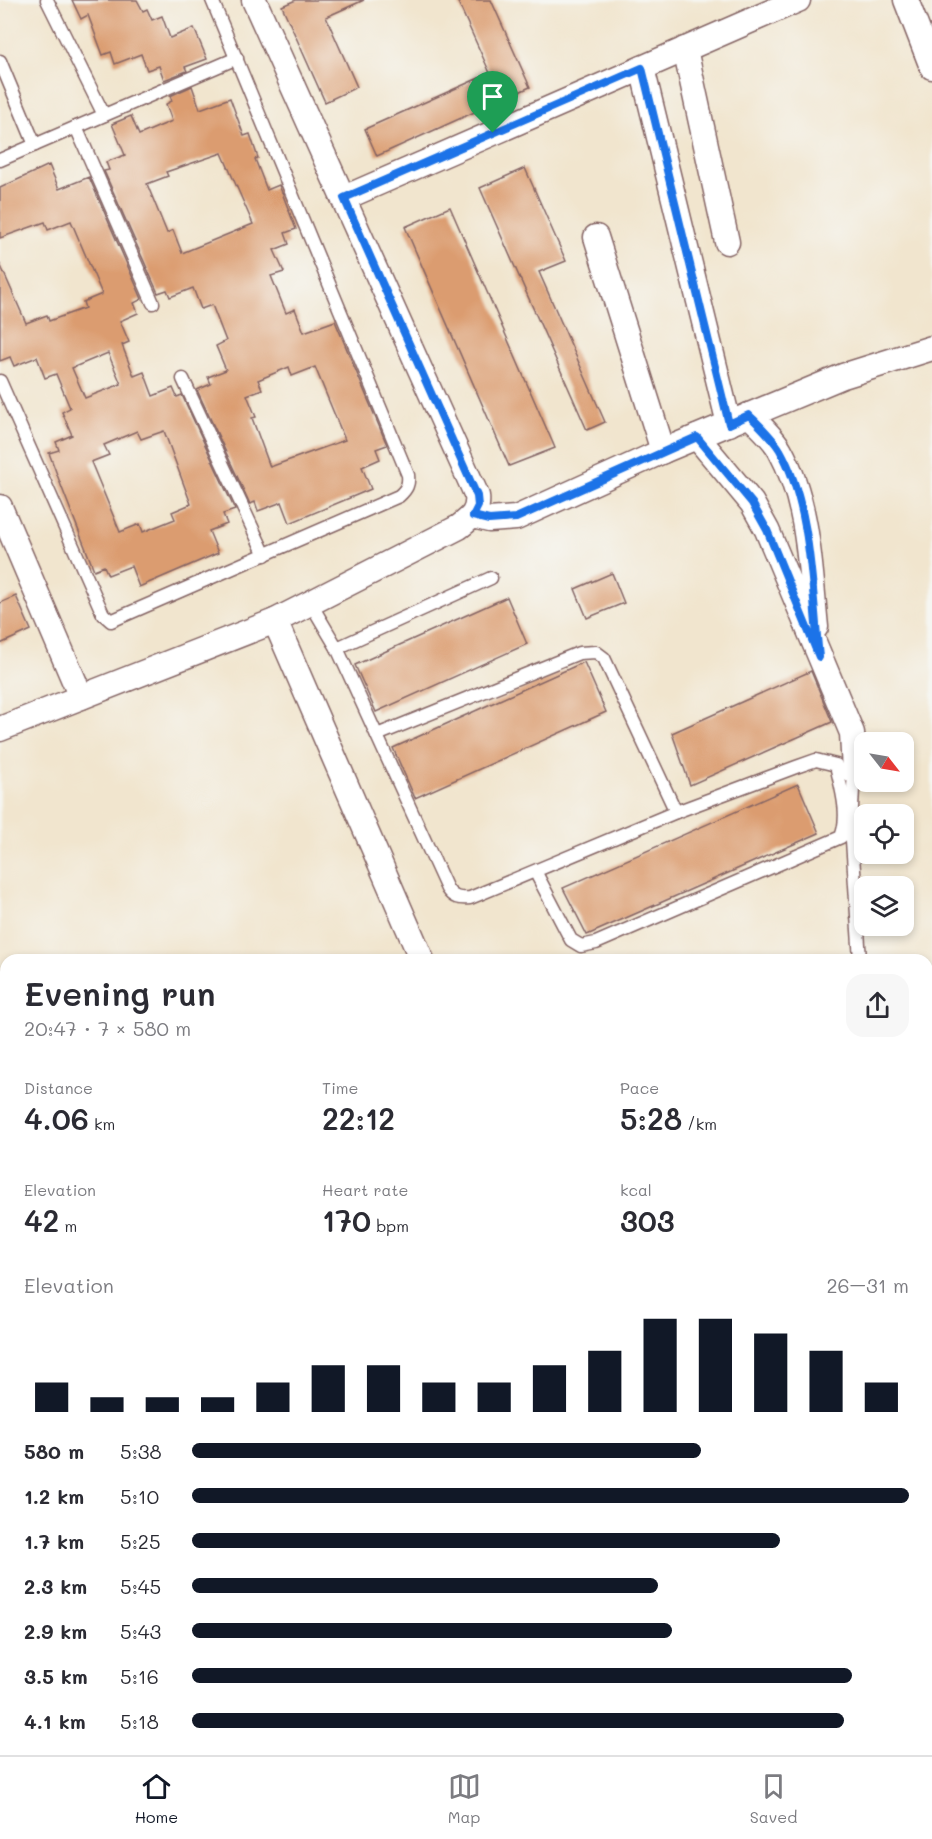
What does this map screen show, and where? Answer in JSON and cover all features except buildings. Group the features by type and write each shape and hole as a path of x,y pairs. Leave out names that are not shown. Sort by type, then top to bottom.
{"street":[{"path":"0,729 275,621 459,527 473,516 478,506 477,496 255,0"},
{"path":"344,198 798,0"},
{"path":"906,0 932,67"},
{"path":"685,49 727,242"},
{"path":"642,68 739,419 779,449 806,529 819,657"},
{"path":"596,237 663,451"},
{"path":"473,516 489,520 516,518 663,451 843,376 932,348"},
{"path":"697,437 752,503 767,530 852,733 854,771"},
{"path":"0,507 81,697"},
{"path":"275,621 419,954"}],"lane":[{"path":"47,0 104,115"},
{"path":"0,381 107,619 116,621 399,496 409,483 212,0"},
{"path":"0,160 237,58"},
{"path":"0,61 35,145"},
{"path":"76,127 153,303"},
{"path":"183,379 265,555"},
{"path":"338,648 491,578"},
{"path":"311,604 338,648 451,895 460,899 470,898 676,812 816,760 836,765 844,804 844,830 841,837 588,946 581,946 571,940 536,871"},
{"path":"377,735 579,653 596,652 604,658 676,812"},
{"path":"854,771 851,825 861,954"}],"route":[{"path":"642,68 729,424 749,415 772,439 787,466 806,529 819,657 767,530 752,503 697,437 516,518 489,520 473,516 478,506 477,496 344,198 493,133 642,68"}]}
